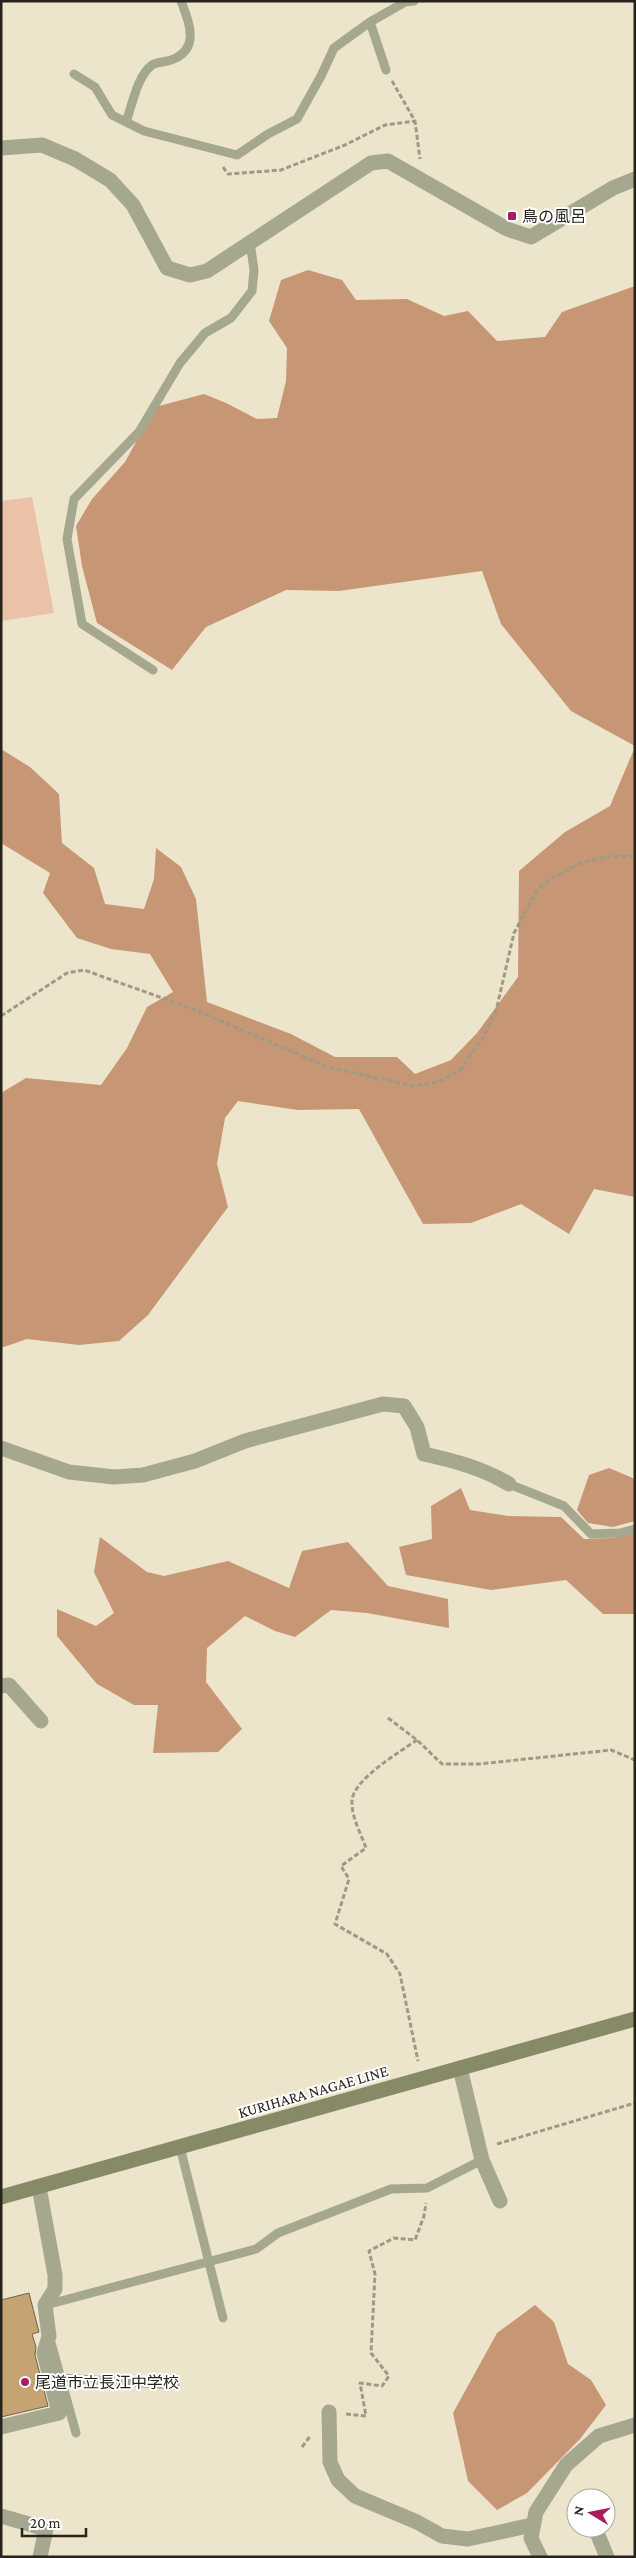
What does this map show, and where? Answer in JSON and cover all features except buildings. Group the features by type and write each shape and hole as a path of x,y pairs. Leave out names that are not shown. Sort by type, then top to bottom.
{"main road":[{"name":"KURIHARA NAGAE LINE","path":"1,2197 635,2018"}],"street":[{"path":"1,148 42,145 75,159 110,180 133,205 167,268 190,275 208,270 371,163 388,161 506,228 531,237 613,188 635,179"},
{"path":"1,1448 69,1472 114,1477 144,1476 195,1462 245,1441 383,1404 404,1406 417,1427 424,1454 492,1473 509,1484"},
{"path":"1,1686 9,1685 41,1721"},
{"path":"460,2068 481,2154 500,2201"},
{"path":"1,2427 59,2413 44,2353 49,2336 45,2305 55,2289 55,2275 39,2187"},
{"path":"329,2412 330,2462 338,2480 355,2496 417,2522 442,2536 468,2539 532,2525"},
{"path":"540,2557 531,2538 532,2525 536,2512 566,2465 599,2436 635,2426"},
{"path":"1,2516 46,2529 40,2557"},
{"path":"599,2538 607,2557"}],"lane":[{"path":"126,122 141,80 152,65 173,60 189,47 192,35 188,17 181,1"},
{"path":"74,74 94,87 112,115 144,131 237,155 268,134 297,119 322,76 334,48 370,22 405,2 414,1"},
{"path":"370,22 386,70"},
{"path":"153,670 82,624 67,539 74,499 139,432 180,363 205,333 231,318 252,291 254,270 250,242"},
{"path":"509,1484 564,1506 591,1534 620,1533 635,1529"},
{"path":"180,2147 222,2318"},
{"path":"45,2305 256,2248 278,2233 391,2189 427,2188 481,2154"},
{"path":"49,2336 76,2433"},
{"path":"61,2378 175,2385"}],"path":[{"path":"386,70 415,121 424,182"},
{"path":"210,148 228,174 281,170 345,145 385,124 415,121"},
{"path":"1,1016 67,973 84,970 193,1009 328,1067 413,1086 438,1082 460,1070 484,1036 496,1011 514,933 536,890 550,879 581,862 606,857 635,856"},
{"path":"388,1718 417,1740 442,1764 479,1764 611,1750 635,1760"},
{"path":"417,1740 370,1774 352,1794 352,1805 366,1848 341,1866 349,1879 335,1924 388,1954 400,1974 422,2079"},
{"path":"481,2154 635,2103"},
{"path":"302,2447 329,2412 366,2416 360,2383 382,2386 389,2376 371,2354 375,2274 369,2251 394,2238 415,2240 424,2216 427,2188"}],"shaded area":[{"path":"308,270 342,280 356,300 407,299 444,316 468,311 497,341 545,337 562,312 635,286 635,746 571,711 501,624 482,571 339,591 286,590 206,627 172,670 97,623 82,566 76,526 92,499 125,462 155,407 204,394 257,419 277,418 286,381 287,348 269,321 281,280"},
{"path":"32,497 54,613 1,621 1,501"},
{"path":"635,747 635,1197 594,1189 569,1234 521,1204 471,1223 423,1224 359,1109 298,1110 238,1101 225,1118 217,1164 228,1207 148,1315 119,1341 79,1345 27,1339 1,1348 1,1093 26,1078 101,1085 127,1048 147,1007 173,992 150,954 111,949 77,938 43,893 50,873 1,843 1,749 30,767 59,794 62,843 94,868 105,904 144,909 154,879 156,848 181,867 196,899 207,1002 291,1034 335,1057 397,1057 415,1074 451,1060 477,1033 518,977 519,871 565,832 610,806"},
{"path":"609,1468 635,1479 635,1521 613,1527 588,1523 577,1510 589,1475"},
{"path":"461,1488 470,1510 508,1516 561,1517 584,1539 613,1538 635,1533 635,1614 603,1614 566,1580 491,1590 406,1575 399,1547 432,1539 431,1506"},
{"path":"100,1537 147,1572 164,1576 228,1561 289,1588 302,1551 348,1542 388,1586 448,1599 449,1628 367,1613 331,1610 295,1637 275,1631 245,1616 207,1648 206,1682 242,1729 218,1752 153,1753 158,1705 134,1705 97,1684 57,1636 57,1609 96,1626 114,1613 94,1572"},
{"path":"535,2305 554,2322 568,2364 591,2380 606,2405 580,2439 527,2493 497,2510 468,2481 453,2413 497,2333"}],"place":[{"name":"鳥の風呂","path":"512,216"},
{"name":"尾道市立長江中学校","path":"25,2382"}]}
